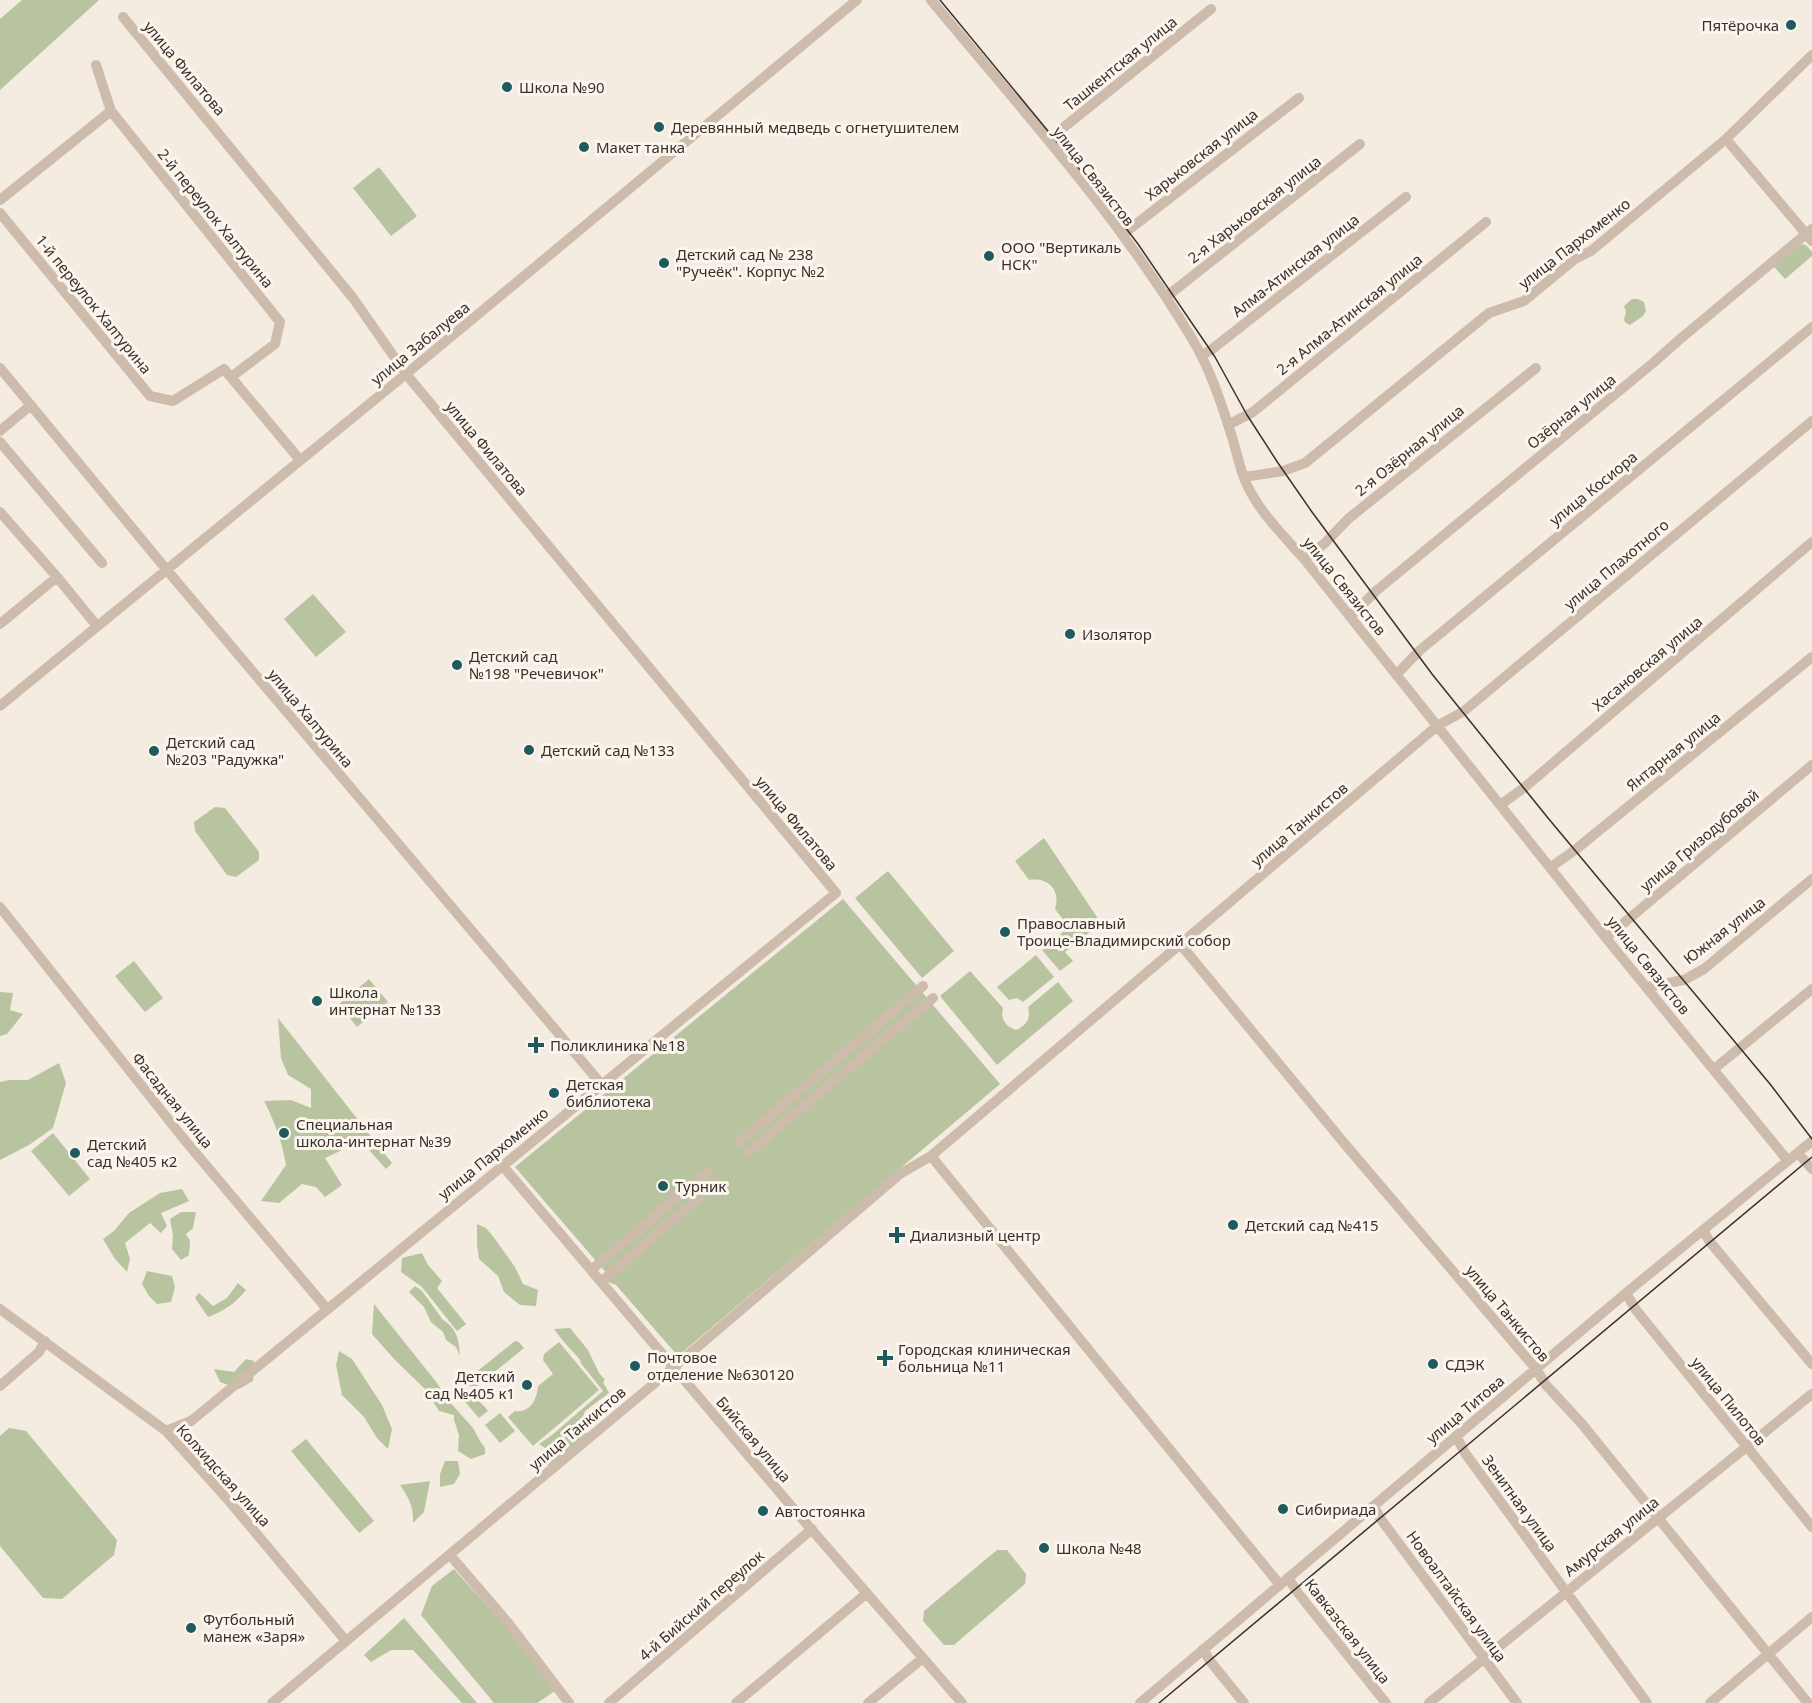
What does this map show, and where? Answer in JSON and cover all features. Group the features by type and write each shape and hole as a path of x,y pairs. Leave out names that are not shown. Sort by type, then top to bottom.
{"street":[{"name":"улица Забалуева","path":"0,706 406,374 857,0"},
{"name":"улица Связистов","path":"931,0 1048,140 1122,235 1166,297 1212,374 1244,477 1252,495 1266,514 1788,1161"},
{"name":"Ташкентская улица","path":"1048,140 1212,9"},
{"name":"улица Филатова","path":"123,17 353,298 406,374 836,893"},
{"name":"улица Пархоменко","path":"1244,477 1283,471 1305,463 1489,313 1524,301 1575,259 1591,251 1726,139 1812,55"},
{"name":"2-й переулок Халтурина","path":"96,65 111,111 280,322 275,344 231,377"},
{"name":"Харьковская улица","path":"1122,235 1299,98"},
{"path":"0,200 111,111"},
{"path":"1726,139 1810,235"},
{"name":"2-я Харьковская улица","path":"1166,297 1360,144"},
{"name":"Алма-Атинская улица","path":"1202,355 1406,197"},
{"name":"1-й переулок Халтурина","path":"0,213 150,396 173,401 224,369 231,377"},
{"name":"2-я Алма-Атинская улица","path":"1228,425 1253,412 1486,222"},
{"name":"Озёрная улица","path":"1350,617 1376,591 1685,335 1810,235"},
{"name":"улица Косиора","path":"1396,675 1419,651 1812,327"},
{"name":"улица Халтурина","path":"0,368 166,569 602,1084"},
{"name":"2-я Озёрная улица","path":"1305,560 1348,519 1536,368"},
{"path":"231,377 300,460"},
{"path":"0,431 31,405"},
{"name":"улица Плахотного","path":"1437,726 1464,711 1812,421"},
{"path":"0,442 102,563"},
{"path":"0,512 96,626"},
{"name":"Хасановская улица","path":"1500,805 1525,787 1812,542"},
{"path":"0,624 57,577"},
{"name":"Янтарная улица","path":"1551,867 1575,850 1812,657"},
{"name":"улица Танкистов","path":"272,1703 674,1367 900,1174 931,1156 1437,726"},
{"name":"улица Гризодубовой","path":"1606,938 1812,765"},
{"name":"Южная улица","path":"1647,987 1684,980 1704,969 1812,879"},
{"name":"улица Пархоменко","path":"166,1431 191,1421 836,893"},
{"name":"Фасадная улица","path":"0,907 183,1138 327,1309"},
{"name":"улица Танкистов","path":"1181,945 1344,1143 1536,1369 1546,1385 1582,1424 1808,1703"},
{"path":"739,1142 840,1054 923,986"},
{"path":"1714,1069 1812,989"},
{"path":"748,1153 933,998"},
{"name":"улица Титова","path":"1140,1703 1626,1293 1812,1141"},
{"path":"1798,1153 1812,1170"},
{"path":"931,1156 1284,1581"},
{"name":"Бийская улица","path":"502,1165 962,1703"},
{"path":"591,1270 707,1172"},
{"path":"601,1281 716,1183"},
{"path":"1703,1230 1713,1246 1812,1364"},
{"name":"улица Пилотов","path":"1626,1293 1746,1447 1812,1527"},
{"name":"Колхидская улица","path":"0,1309 166,1431 230,1502 346,1641"},
{"path":"0,1386 39,1352 45,1341"},
{"name":"Амурская улица","path":"1430,1703 1812,1394"},
{"name":"Зенитная улица","path":"1456,1436 1465,1453 1647,1703"},
{"name":"Новоалтайская улица","path":"1374,1506 1380,1518 1517,1703"},
{"name":"4-й Бийский переулок","path":"609,1703 812,1529"},
{"path":"450,1555 509,1624 569,1703"},
{"name":"Кавказская улица","path":"1284,1581 1295,1590 1386,1703"},
{"path":"736,1703 867,1593"},
{"path":"1710,1703 1812,1617"},
{"path":"1203,1649 1212,1664 1244,1703"},
{"path":"868,1703 923,1658"}],"green space":[{"path":"22,0 99,0 0,90 0,19"},
{"path":"379,167 417,216 391,236 353,188"},
{"path":"1801,244 1806,245 1812,252 1812,256 1785,279 1774,267"},
{"path":"1632,299 1644,302 1646,311 1630,325 1624,320 1626,312 1624,306"},
{"path":"313,594 346,632 316,657 284,619"},
{"path":"215,807 225,808 259,852 259,860 236,877 227,875 195,831 194,822"},
{"path":"1044,838 1101,923 1065,952 1073,961 1060,971 1042,950 1069,927 1055,909 1056,896 1051,886 1042,881 1029,880 1015,861"},
{"path":"888,871 954,951 922,978 855,898"},
{"path":"843,899 1000,1084 678,1356 616,1285 608,1282 609,1276 515,1167"},
{"path":"1036,955 1054,977 1023,1002 1017,998 1009,1000 997,987"},
{"path":"134,961 163,998 145,1012 115,976"},
{"path":"970,971 1003,1008 1002,1016 1005,1022 1016,1030 1027,1021 1028,1007 1058,982 1073,1001 997,1065 940,996"},
{"path":"369,979 388,1002 357,1027 339,1004"},
{"path":"0,992 13,993 10,1010 23,1014 7,1034 0,1036"},
{"path":"278,1018 392,1163 386,1169 360,1140 349,1142 340,1151 325,1158 342,1185 325,1197 316,1187 302,1184 279,1203 261,1201 286,1165 278,1132 264,1101 291,1100 311,1108 311,1089 288,1075 281,1058"},
{"path":"59,1063 66,1083 53,1128 29,1145 0,1160 0,1082 28,1080"},
{"path":"53,1133 90,1179 69,1196 31,1151"},
{"path":"182,1189 189,1201 161,1213 167,1226 161,1233 150,1223 125,1243 130,1259 127,1272 115,1259 103,1239 114,1231 129,1213 160,1193"},
{"path":"181,1212 196,1212 193,1228 186,1234 190,1241 189,1255 181,1260 172,1249 173,1236 170,1219"},
{"path":"477,1224 486,1228 495,1239 515,1267 523,1284 538,1290 536,1306 520,1305 504,1292 498,1276 479,1259"},
{"path":"422,1253 428,1265 442,1281 437,1288 466,1324 457,1331 422,1287 401,1272 402,1258"},
{"path":"147,1271 172,1276 175,1287 171,1302 157,1304 149,1296 142,1284"},
{"path":"238,1283 246,1290 242,1295 229,1306 208,1317 195,1298 199,1293 213,1306 227,1298"},
{"path":"415,1286 422,1291 454,1331 460,1356 456,1347 446,1340 443,1332 431,1322 424,1307 409,1292"},
{"path":"374,1304 448,1400 473,1428 485,1448 485,1454 471,1459 458,1451 459,1435 454,1415 439,1411 425,1389 372,1334"},
{"path":"570,1328 588,1350 605,1380 603,1382 609,1393 585,1411 581,1422 588,1436 552,1466 545,1464 554,1449 545,1448 539,1444 603,1391 554,1329"},
{"path":"515,1341 524,1348 476,1387 470,1386 465,1381"},
{"path":"559,1342 599,1390 533,1446 508,1417 515,1411 529,1408 534,1401 538,1386 553,1374 543,1360 544,1354"},
{"path":"339,1351 352,1359 382,1405 392,1429 388,1449 377,1438 364,1417 342,1395 336,1365"},
{"path":"246,1359 254,1361 253,1381 239,1389 220,1382 214,1369 234,1372"},
{"path":"460,1384 488,1411 479,1418 454,1389"},
{"path":"500,1413 515,1431 500,1443 485,1425"},
{"path":"9,1428 26,1431 117,1540 114,1555 62,1599 43,1598 0,1546 0,1436"},
{"path":"306,1439 374,1521 359,1533 291,1451"},
{"path":"445,1461 458,1461 460,1474 454,1484 440,1487 440,1474"},
{"path":"430,1481 424,1512 413,1523 410,1503 400,1485"},
{"path":"997,1550 1007,1550 1026,1574 1025,1584 954,1645 944,1645 923,1621 924,1611"},
{"path":"454,1569 515,1637 555,1691 537,1703 494,1703 421,1615 432,1586"},
{"path":"404,1618 477,1703 462,1703 413,1650 391,1650 371,1662 364,1655"}],"tram line":[{"path":"940,0 1099,193 1138,244 1215,357 1247,415 1278,463 1432,674 1548,818 1770,1084 1812,1139"},
{"path":"1159,1703 1812,1157"}],"place":[{"name":"Пятёрочка","path":"1791,25"},
{"name":"Школа №90","path":"507,87"},
{"name":"Деревянный медведь с огнетушителем","path":"659,127"},
{"name":"Макет танка","path":"584,147"},
{"name":"ООО \"Вертикаль НСК\"","path":"989,256"},
{"name":"Детский сад № 238 \"Ручеёк\". Корпус №2","path":"664,263"},
{"name":"Изолятор","path":"1070,634"},
{"name":"Детский сад №198 \"Речевичок\"","path":"457,665"},
{"name":"Детский сад №133","path":"529,750"},
{"name":"Детский сад №203 \"Радужка\"","path":"154,751"},
{"name":"Православный Троице-Владимирский собор","path":"1005,932"},
{"name":"Школа интернат №133","path":"317,1001"},
{"name":"Поликлиника №18","path":"536,1045"},
{"name":"Детская библиотека","path":"554,1093"},
{"name":"Специальная школа-интернат №39","path":"284,1133"},
{"name":"Детский сад №405 к2","path":"75,1153"},
{"name":"Турник","path":"663,1186"},
{"name":"Детский сад №415","path":"1233,1225"},
{"name":"Диализный центр","path":"897,1235"},
{"name":"Городская клиническая больница №11","path":"885,1358"},
{"name":"СДЭК","path":"1433,1364"},
{"name":"Почтовое отделение №630120","path":"635,1366"},
{"name":"Детский сад №405 к1","path":"527,1385"},
{"name":"Сибириада","path":"1283,1509"},
{"name":"Автостоянка","path":"763,1511"},
{"name":"Школа №48","path":"1044,1548"},
{"name":"Футбольный манеж «Заря»","path":"191,1628"}]}
